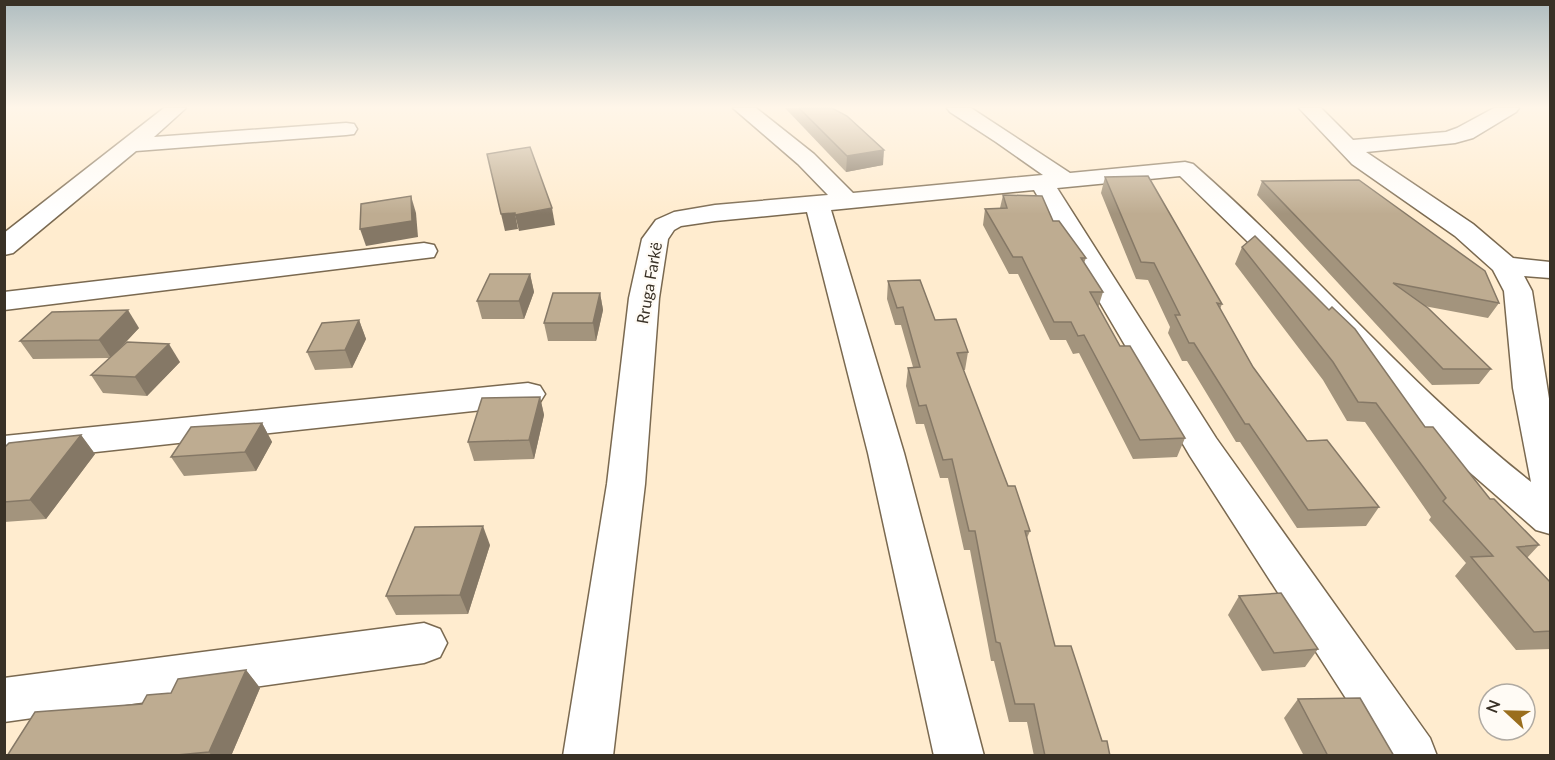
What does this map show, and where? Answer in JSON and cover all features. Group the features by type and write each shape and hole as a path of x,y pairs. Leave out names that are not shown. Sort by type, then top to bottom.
{"street":[{"path":"4,247 58,200 135,143"},
{"path":"132,146 164,143"},
{"path":"787,143 806,159 832,203 886,453 959,756"},
{"path":"1003,143 1054,182 1203,447 1412,756"},
{"path":"1344,143 1378,173 1464,230 1505,266 1518,291 1530,388 1551,485"},
{"path":"1347,147 1386,143"},
{"name":"Rruga Farkë","path":"588,756 626,484 644,298 655,239 665,225 674,220 715,213 1185,169 1211,191 1276,255 1463,446 1551,519"},
{"path":"4,301 424,251"},
{"path":"1505,266 1551,270"},
{"path":"4,449 528,394"},
{"path":"4,700 424,643"}],"building":[{"path":"834,143 877,143 884,150 847,156"},
{"path":"530,147 552,208 515,215 515,213 501,214 487,154"},
{"path":"1148,176 1222,304 1217,303 1253,367 1307,441 1327,440 1379,507 1308,510 1249,424 1245,424 1194,343 1189,343 1175,315 1180,315 1154,263 1141,262 1105,177"},
{"path":"1359,180 1485,271 1499,303 1393,283 1428,308 1491,369 1443,369 1262,181"},
{"path":"1003,195 1042,196 1053,221 1059,221 1086,258 1081,258 1103,292 1090,292 1120,346 1130,346 1185,438 1140,440 1084,335 1078,336 1071,322 1054,322 1022,257 1013,257 985,209 1007,208"},
{"path":"411,196 412,221 360,229 361,204"},
{"path":"1255,236 1329,310 1332,307 1355,329 1425,427 1433,427 1490,499 1494,499 1539,545 1517,547 1551,583 1551,631 1534,632 1471,557 1493,556 1443,501 1446,498 1376,403 1358,402 1333,362 1242,247"},
{"path":"490,274 530,274 519,301 477,301"},
{"path":"920,280 935,320 956,319 968,352 957,353 1008,486 1015,486 1030,531 1025,531 1055,646 1071,646 1102,741 1107,741 1110,756 1045,756 1034,704 1015,704 1000,643 996,642 975,531 969,531 952,459 943,460 926,405 919,406 908,368 920,367 903,307 897,308 888,281"},
{"path":"553,293 600,293 593,323 544,323"},
{"path":"128,310 99,340 20,341 52,312"},
{"path":"359,320 345,350 307,352 322,323"},
{"path":"127,342 169,344 135,377 91,375"},
{"path":"540,397 529,440 468,442 482,398"},
{"path":"262,423 245,452 171,457 191,427"},
{"path":"81,435 30,500 4,502 4,448 9,443"},
{"path":"483,526 460,595 386,596 415,527"},
{"path":"1281,593 1318,649 1274,653 1239,596"},
{"path":"246,670 209,752 166,756 7,756 35,712 142,704 147,695 171,693 178,679"},
{"path":"1360,698 1394,756 1328,756 1298,699"}]}
